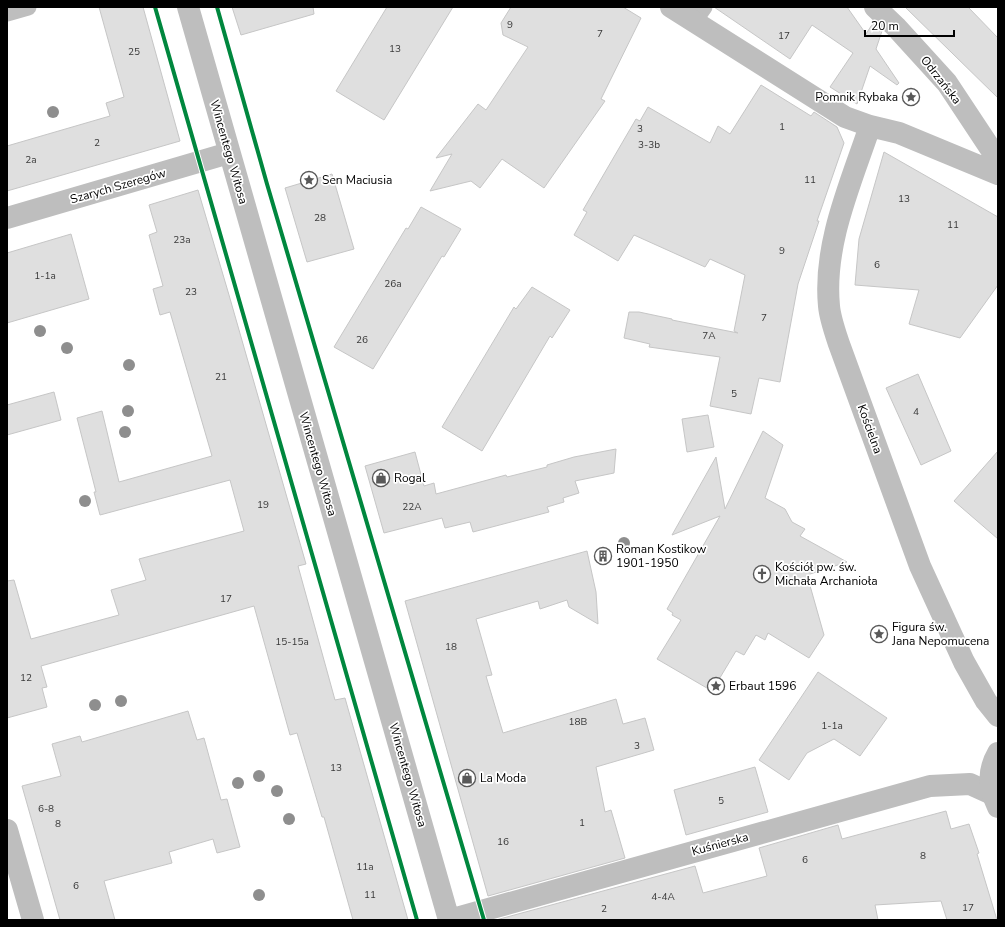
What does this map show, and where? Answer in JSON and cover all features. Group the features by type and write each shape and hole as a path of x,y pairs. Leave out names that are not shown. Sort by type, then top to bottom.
{"street":[{"name":"Wincentego Witosa","path":"188,7 449,920"},
{"path":"670,7 699,14 845,117 870,126 899,133 998,174"},
{"name":"Odrzańska","path":"875,7 896,27 947,83 998,160"},
{"name":"Kościelna","path":"870,126 838,220 829,264 828,307 839,344 920,566 964,662 986,701 998,716"},
{"name":"Szarych Szeregów","path":"7,218 229,153"},
{"path":"995,800 990,778 993,762 998,753"},
{"name":"Kuśnierska","path":"449,920 930,786 970,784 995,800"},
{"path":"7,830 33,920"}],"lane":[{"path":"7,13 28,7"}],"building":[{"path":"99,7 143,7 180,141 7,191 7,146 110,116 106,103 124,97"},
{"path":"232,7 313,7 314,14 241,35"},
{"path":"387,7 453,7 384,120 336,91"},
{"path":"511,7 623,7 641,18 601,99 605,101 544,188 502,159 480,188 471,181 430,191 452,154 436,158 478,104 486,110 528,47 503,35 501,23"},
{"path":"714,7 847,7 866,34 873,23 882,31 876,49 899,83 897,85 870,66 857,104 830,87 853,53 812,25 790,59"},
{"path":"905,7 968,7 998,38 998,98"},
{"path":"761,85 811,116 814,112 837,127 844,143 817,221 819,221 798,284 780,382 759,378 751,414 710,406 720,357 649,347 650,344 624,338 629,312 639,312 738,333 734,331 745,275 710,259 705,267 634,235 618,261 574,235 587,212 583,210 636,119 640,121 648,107 710,143 718,126 730,134"},
{"path":"884,152 998,217 998,285 960,338 909,324 919,290 855,285 859,239"},
{"path":"332,174 354,249 307,262 285,188"},
{"path":"198,190 306,564 298,566 335,700 345,698 408,920 353,920 324,817 322,817 297,733 290,735 254,606 41,666 47,687 42,688 47,707 7,718 7,581 14,580 31,639 119,615 111,590 146,580 139,559 244,531 230,480 100,515 94,492 96,492 77,418 102,411 119,482 212,456 170,312 160,315 153,289 163,286 149,235 157,232 149,205"},
{"path":"421,207 461,229 444,257 442,256 373,369 334,347 406,228 408,229"},
{"path":"71,234 89,299 7,323 7,253"},
{"path":"532,287 570,310 552,338 550,336 482,451 442,427 514,307 516,309"},
{"path":"918,374 951,451 921,465 886,388"},
{"path":"54,392 61,420 7,435 7,405"},
{"path":"708,415 714,447 687,452 682,419"},
{"name":"Kościół pw. św. Michała Archanioła","path":"763,431 783,445 765,498 785,509 792,522 805,529 800,536 847,562 807,575 824,635 809,658 768,633 765,640 756,635 744,655 736,651 712,691 657,659 681,620 672,615 673,613 667,609 720,516 672,535 716,457 725,509"},
{"path":"616,449 614,473 575,481 579,493 563,498 564,502 547,507 549,512 473,532 470,522 445,528 442,518 384,533 365,466 415,452 424,486 434,483 436,494 506,475 507,477 547,467 547,465 574,457"},
{"path":"998,451 998,539 954,501"},
{"path":"587,551 596,592 598,624 569,607 567,600 540,609 538,601 476,619 492,675 486,676 503,733 616,699 623,724 645,718 654,750 596,767 605,812 611,810 625,858 488,896 405,601"},
{"path":"818,672 887,718 860,756 834,739 807,753 789,780 759,760"},
{"path":"188,711 197,740 204,738 221,800 227,799 240,847 217,853 213,839 169,852 172,863 104,881 115,920 60,920 22,786 61,776 52,744 80,736 82,742"},
{"path":"755,767 768,812 686,835 674,790"},
{"path":"946,811 951,829 969,824 979,853 977,854 997,920 947,920 941,901 875,905 878,920 496,920 695,866 703,893 767,876 759,848 838,825 842,839"}],"cycle path":[{"path":"155,7 417,920"},
{"path":"217,7 267,184 484,920"}],"place":[{"name":"Pomnik Rybaka","path":"911,97"},
{"name":"Sen Maciusia","path":"309,180"},
{"name":"Rogal","path":"381,478"},
{"name":"Roman Kostikow 1901-1950","path":"603,556"},
{"name":"Kościół pw. św. Michała Archanioła","path":"762,574"},
{"name":"Figura św. Jana Nepomucena","path":"879,634"},
{"name":"Erbaut 1596","path":"716,686"},
{"name":"La Moda","path":"467,778"}]}
